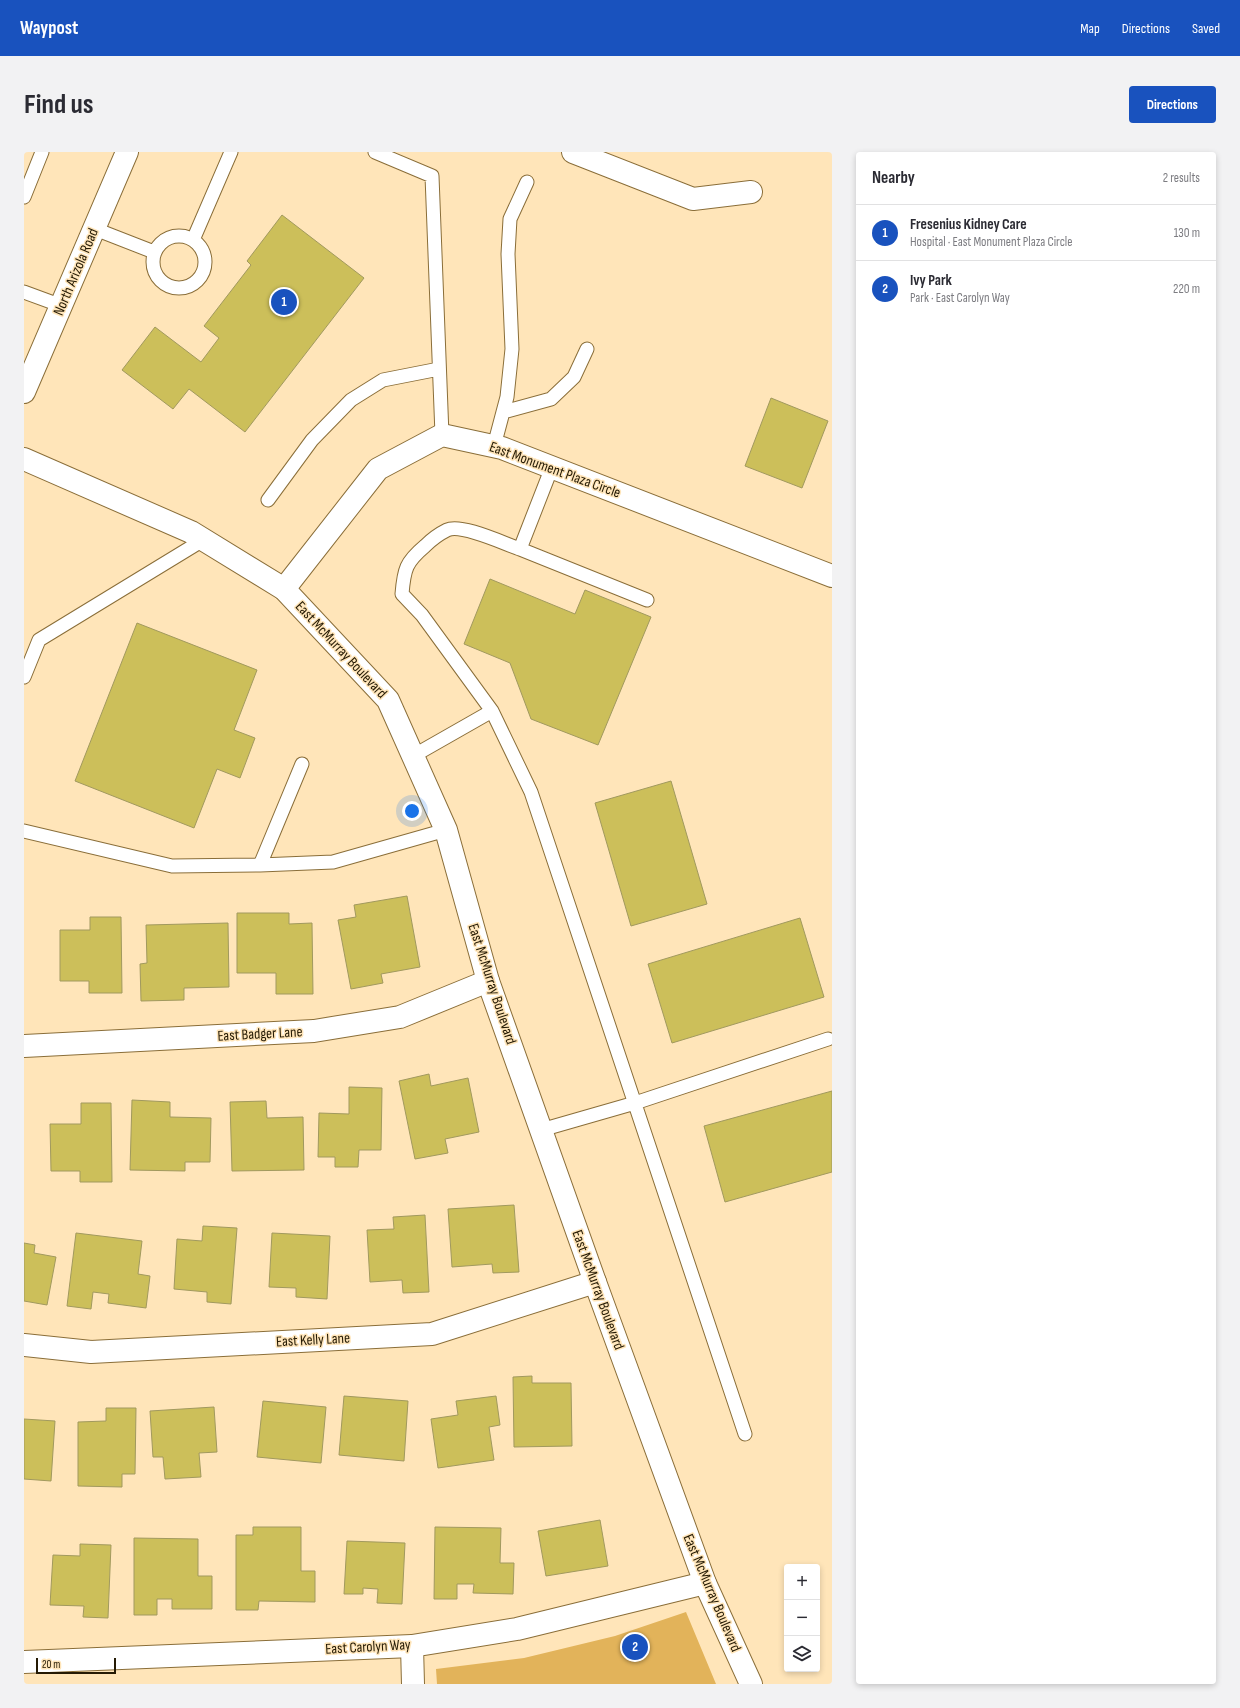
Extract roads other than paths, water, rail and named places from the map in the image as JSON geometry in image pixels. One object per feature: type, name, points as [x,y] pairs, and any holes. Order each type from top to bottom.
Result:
[{"type":"street","name":"North Arizola Road","points":[[24,392],[127,152]]},
{"type":"street","points":[[573,152],[693,199],[751,192]]},
{"type":"street","points":[[284,589],[378,468],[442,435]]},
{"type":"street","name":"East Monument Plaza Circle","points":[[442,435],[494,446],[552,467],[832,576]]},
{"type":"street","name":"East McMurray Boulevard","points":[[24,459],[191,532],[284,589],[388,700],[446,830],[488,981],[595,1282],[705,1583],[751,1684]]},
{"type":"street","name":"East Badger Lane","points":[[24,1046],[314,1031],[400,1017],[488,981]]},
{"type":"street","name":"East Kelly Lane","points":[[24,1345],[91,1352],[432,1334],[595,1282]]},
{"type":"street","name":"East Carolyn Way","points":[[24,1662],[412,1646],[517,1629],[705,1583]]},
{"type":"street","points":[[412,1646],[413,1684]]},
{"type":"lane","points":[[24,197],[42,152]]},
{"type":"lane","points":[[193,240],[230,152]]},
{"type":"lane","points":[[375,152],[432,176],[442,435]]},
{"type":"lane","points":[[494,446],[507,397],[512,350],[508,236],[510,219],[527,182]]},
{"type":"lane","points":[[95,229],[154,252]]},
{"type":"lane","points":[[170,237],[186,237],[193,240],[204,254],[205,263],[203,272],[198,280],[191,285],[182,288],[173,288],[165,284],[158,278],[154,270],[152,261],[154,252],[158,246],[170,237]]},
{"type":"lane","points":[[24,292],[62,306]]},
{"type":"lane","points":[[503,412],[551,399],[574,377],[587,349]]},
{"type":"lane","points":[[268,500],[312,440],[351,400],[384,380],[439,368]]},
{"type":"lane","points":[[520,549],[552,467]]},
{"type":"lane","points":[[647,600],[520,549],[468,530],[448,529],[411,557],[404,574],[402,594],[422,615],[492,711],[531,792],[745,1434]]},
{"type":"lane","points":[[24,677],[39,640],[203,540]]},
{"type":"lane","points":[[413,756],[492,711]]},
{"type":"lane","points":[[260,865],[302,764]]},
{"type":"lane","points":[[24,831],[172,866],[333,862],[446,830]]},
{"type":"lane","points":[[541,1130],[635,1103],[828,1039]]},
{"type":"place","name":"Fresenius Kidney Care","points":[[284,302]]},
{"type":"place","name":"Ivy Park","points":[[635,1647]]}]
